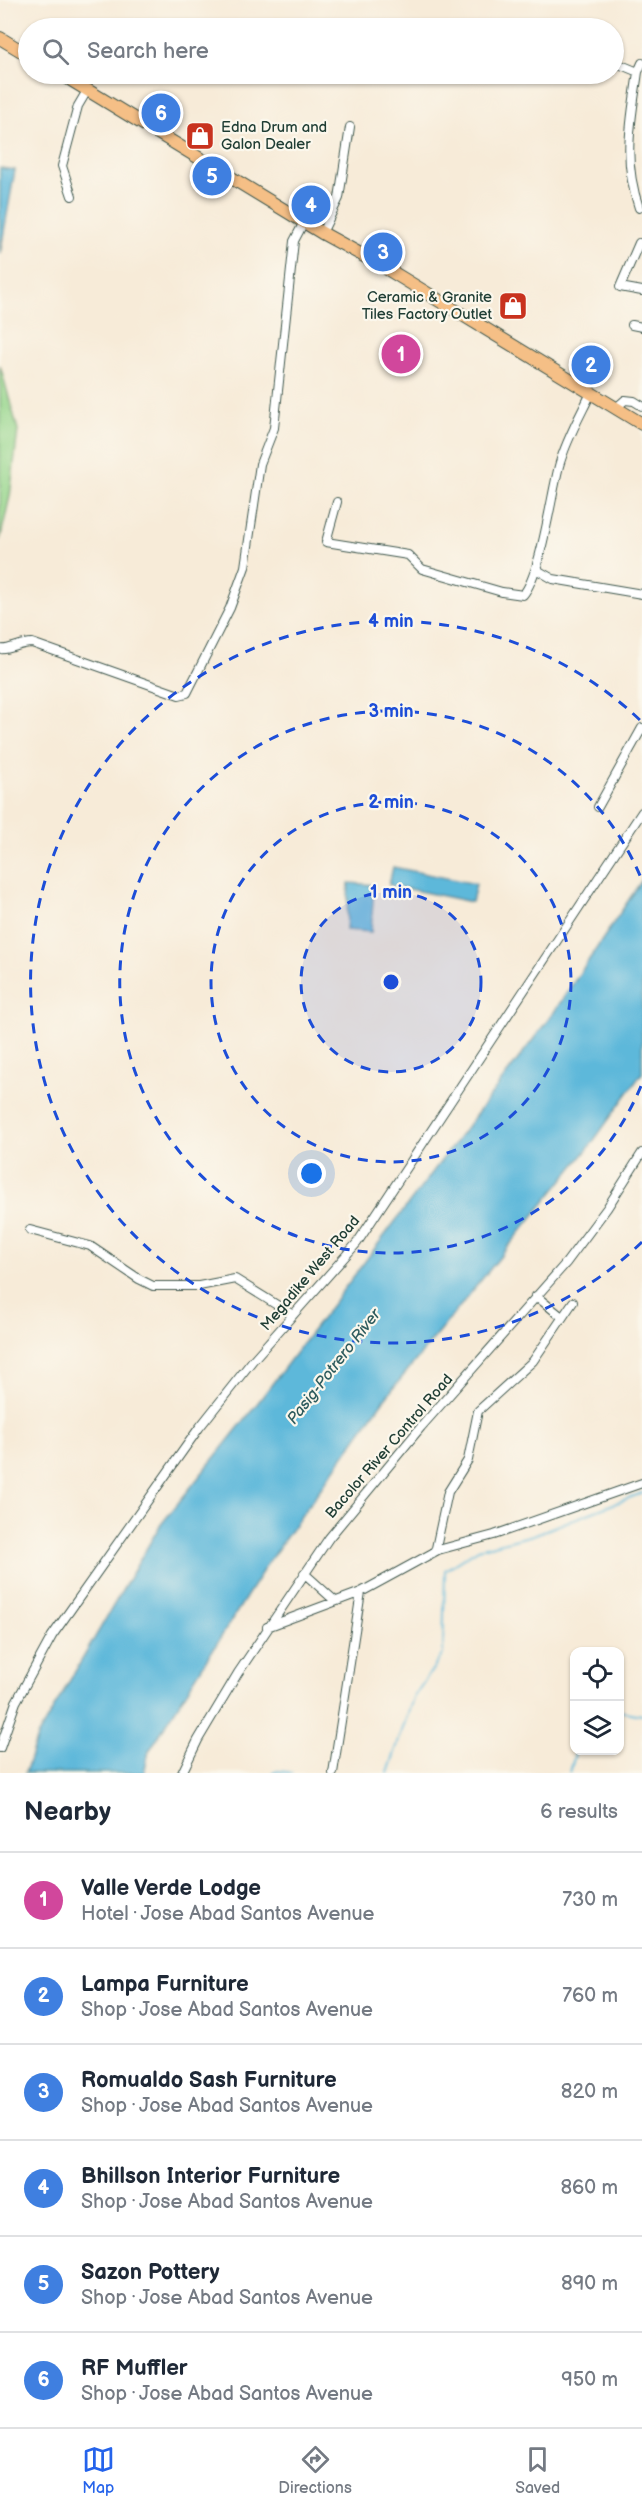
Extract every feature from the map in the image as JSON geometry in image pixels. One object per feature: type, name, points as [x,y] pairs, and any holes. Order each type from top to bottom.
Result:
[{"type":"highway","points":[[0,38],[18,49]]},
{"type":"highway","points":[[79,84],[322,233],[384,267],[642,424]]},
{"type":"street","points":[[639,208],[630,182],[629,135],[642,63]]},
{"type":"street","points":[[624,66],[639,72]]},
{"type":"street","points":[[72,196],[62,166],[78,106],[88,89]]},
{"type":"street","points":[[322,233],[339,198],[350,127]]},
{"type":"street","points":[[0,649],[4,650],[19,643],[32,643],[179,695],[187,693],[230,609],[245,567],[260,464],[271,441],[276,419],[277,384],[288,316],[294,241],[304,222]]},
{"type":"street","points":[[642,245],[639,243],[620,287],[642,291]]},
{"type":"street","points":[[632,325],[642,327]]},
{"type":"street","points":[[337,502],[326,542],[408,555],[422,568],[502,592],[523,595],[529,588],[537,563],[560,464],[591,393]]},
{"type":"street","points":[[616,408],[625,400],[634,401],[642,406]]},
{"type":"street","points":[[537,563],[539,571],[553,579],[642,594]]},
{"type":"street","points":[[598,807],[642,728]]},
{"type":"street","name":"Megadike West Road","points":[[0,1748],[16,1702],[52,1636],[199,1428],[245,1369],[357,1243],[642,813]]},
{"type":"street","name":"Bacolor River Control Road","points":[[182,1773],[198,1740],[267,1627],[304,1572],[352,1508],[566,1263],[642,1154]]},
{"type":"street","points":[[30,1230],[90,1246],[138,1280],[153,1286],[199,1286],[235,1279],[293,1315]]},
{"type":"street","points":[[536,1296],[562,1317]]},
{"type":"street","points":[[431,1556],[436,1548],[448,1492],[468,1460],[478,1411],[533,1361],[573,1302]]},
{"type":"street","points":[[267,1627],[361,1592],[431,1556],[438,1550],[494,1535],[642,1482]]},
{"type":"street","points":[[304,1572],[335,1601]]},
{"type":"street","points":[[333,1773],[361,1592]]},
{"type":"green space","points":[[0,365],[18,430],[10,496],[0,540]]},
{"type":"water","points":[[0,168],[15,170],[0,254]]},
{"type":"water","points":[[393,867],[476,884],[472,902],[389,885]]},
{"type":"water","name":"Pasig-Potrero River","points":[[642,880],[642,1073],[587,1150],[382,1402],[267,1564],[149,1751],[144,1773],[25,1773],[37,1737],[159,1527],[250,1413],[554,1012]]},
{"type":"water","points":[[349,883],[374,885],[371,932],[346,930]]},
{"type":"waterway","points":[[388,1773],[413,1698],[443,1654],[445,1570],[478,1549],[533,1535],[642,1493]]},
{"type":"waterway","points":[[624,1712],[642,1715]]},
{"type":"waterway","points":[[570,1773],[575,1755]]},
{"type":"waterway","points":[[273,1773],[278,1771],[293,1773]]},
{"type":"place","name":"RF Muffler","points":[[161,113]]},
{"type":"place","name":"Edna Drum and Galon Dealer","points":[[200,136]]},
{"type":"place","name":"Sazon Pottery","points":[[212,176]]},
{"type":"place","name":"Bhillson Interior Furniture","points":[[311,205]]},
{"type":"place","name":"Romualdo Sash Furniture","points":[[383,252]]},
{"type":"place","name":"Ceramic & Granite Tiles Factory Outlet","points":[[513,306]]},
{"type":"place","name":"Valle Verde Lodge","points":[[401,354]]},
{"type":"place","name":"Lampa Furniture","points":[[591,365]]}]
